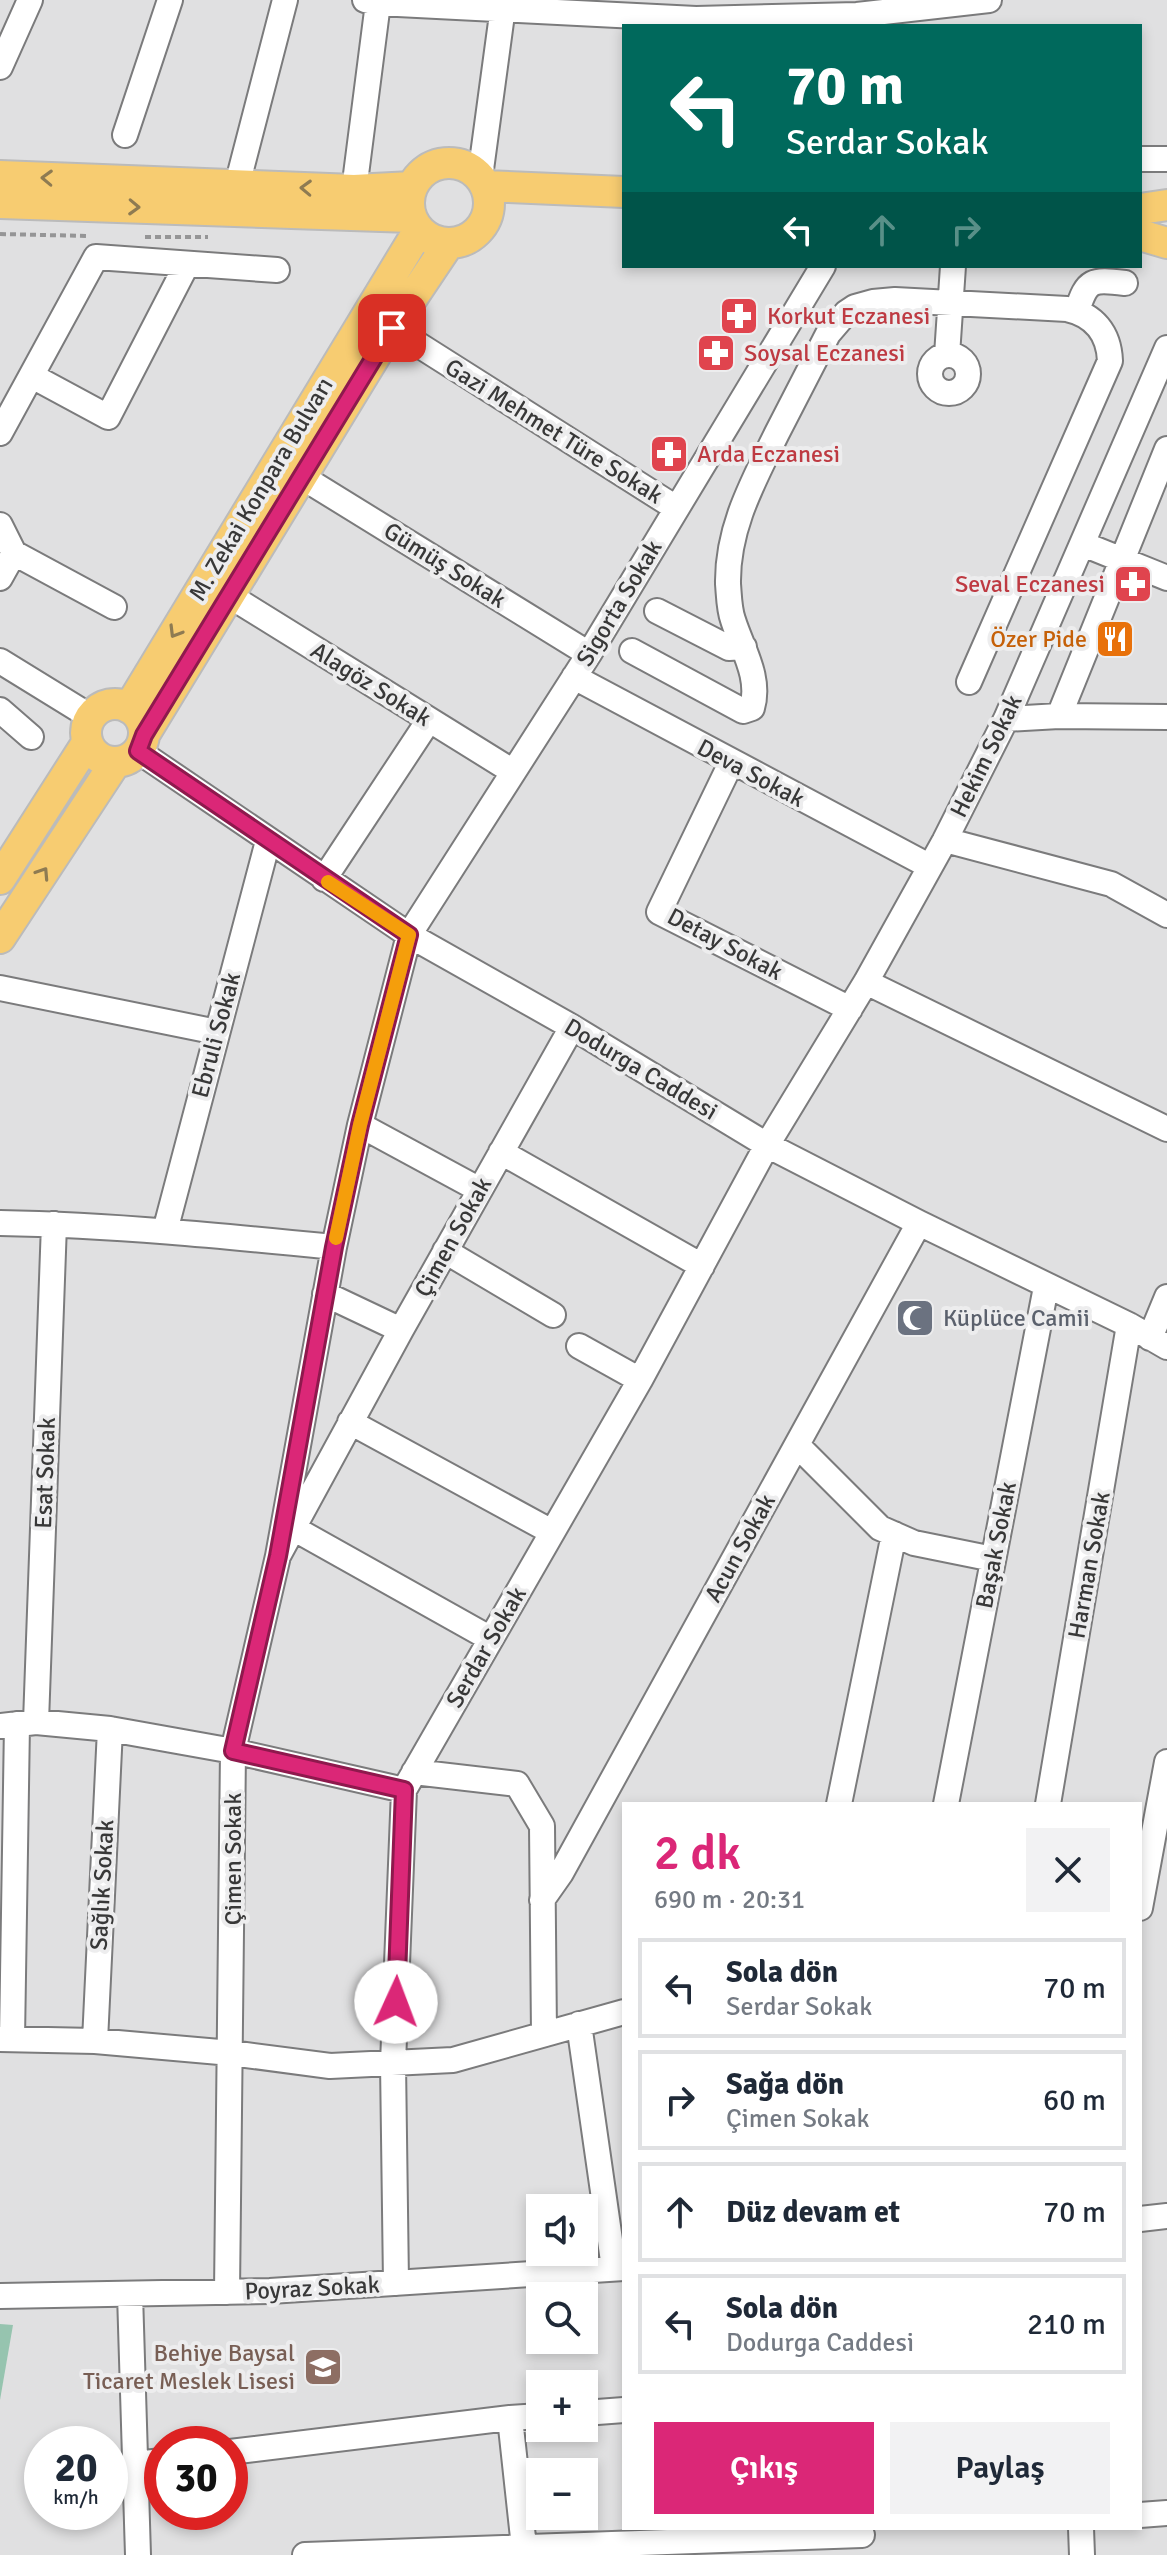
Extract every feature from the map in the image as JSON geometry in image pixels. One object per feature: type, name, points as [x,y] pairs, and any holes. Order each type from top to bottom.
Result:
[{"type":"main road","points":[[415,224],[409,197],[412,187],[420,176],[443,163],[469,169],[484,191],[526,207],[622,212]]},
{"type":"main road","points":[[0,176],[354,190],[412,187]]},
{"type":"main road","points":[[484,191],[622,192]]},
{"type":"main road","points":[[0,203],[415,224],[438,242],[449,243],[462,241],[483,224],[484,191]]},
{"type":"main road","points":[[1142,209],[1167,205]]},
{"type":"main road","name":"M. Zekai Konpara Bulvarı","points":[[129,708],[415,224]]},
{"type":"main road","points":[[1142,236],[1167,243]]},
{"type":"main road","name":"M. Zekai Konpara Bulvarı","points":[[0,938],[132,749],[230,596],[392,328],[449,243]]},
{"type":"main road","points":[[0,879],[101,707],[110,704],[129,708],[141,719],[132,749],[96,756],[89,730]]},
{"type":"street","points":[[1,59],[30,0]]},
{"type":"street","points":[[125,135],[170,0]]},
{"type":"street","points":[[237,185],[285,0]]},
{"type":"street","points":[[354,190],[371,1],[503,7],[857,14],[989,0]]},
{"type":"street","points":[[484,191],[503,7]]},
{"type":"street","points":[[1142,159],[1167,159]]},
{"type":"street","points":[[0,433],[96,257],[277,270]]},
{"type":"street","points":[[32,376],[108,417],[187,264]]},
{"type":"street","name":"Sigorta Sokak","points":[[278,1556],[334,1247],[360,1125],[409,935],[589,654],[822,268]]},
{"type":"street","points":[[947,355],[953,268]]},
{"type":"street","points":[[1077,311],[1083,293],[1093,282],[1125,283]]},
{"type":"street","points":[[632,651],[743,711],[752,708],[755,696],[729,601],[729,564],[735,524],[750,487],[828,334],[846,313],[865,304],[895,300],[1077,311],[1102,331],[1110,350],[1110,361],[969,682]]},
{"type":"street","name":"Gazi Mehmet Türe Sokak","points":[[392,328],[676,508]]},
{"type":"street","name":"Hekim Sokak","points":[[767,1145],[866,982],[945,840],[1006,719],[1083,544],[1156,404],[1167,348]]},
{"type":"street","points":[[1059,716],[1167,449]]},
{"type":"street","name":"Gümüş Sokak","points":[[302,477],[589,654]]},
{"type":"street","points":[[0,525],[14,553],[114,607]]},
{"type":"street","points":[[1083,544],[1167,578]]},
{"type":"street","points":[[0,578],[14,553]]},
{"type":"street","name":"Alagöz Sokak","points":[[230,596],[512,771]]},
{"type":"street","points":[[657,611],[729,648],[744,647]]},
{"type":"street","points":[[0,661],[89,730]]},
{"type":"street","name":"Deva Sokak","points":[[574,677],[929,866]]},
{"type":"street","points":[[0,710],[31,737]]},
{"type":"street","points":[[1006,719],[1167,717]]},
{"type":"street","points":[[324,879],[429,720]]},
{"type":"street","name":"Dodurga Caddesi","points":[[132,749],[409,935],[572,1027],[767,1145],[1149,1337]]},
{"type":"street","name":"Detay Sokak","points":[[731,763],[659,912],[850,1009]]},
{"type":"street","points":[[945,840],[1167,901]]},
{"type":"street","name":"Ebruli Sokak","points":[[165,1231],[268,841]]},
{"type":"street","points":[[1111,884],[1167,915]]},
{"type":"street","points":[[866,982],[1167,1129]]},
{"type":"street","points":[[0,988],[217,1032]]},
{"type":"street","name":"Çimen Sokak","points":[[227,2292],[233,1751],[278,1556],[572,1027]]},
{"type":"street","points":[[360,1125],[480,1190]]},
{"type":"street","name":"Serdar Sokak","points":[[409,1781],[640,1380],[767,1145]]},
{"type":"street","points":[[501,1152],[702,1266]]},
{"type":"street","points":[[0,1223],[165,1231],[334,1247]]},
{"type":"street","name":"Acun Sokak","points":[[542,1900],[561,1873],[919,1223]]},
{"type":"street","name":"Esat Sokak","points":[[6,2039],[18,1724],[54,1224]]},
{"type":"street","points":[[445,1251],[553,1315]]},
{"type":"street","name":"Başak Sokak","points":[[946,1802],[1046,1287]]},
{"type":"street","points":[[325,1294],[401,1330]]},
{"type":"street","name":"Harman Sokak","points":[[1048,1802],[1149,1337],[1167,1297]]},
{"type":"street","points":[[579,1346],[640,1380]]},
{"type":"street","points":[[350,1422],[552,1532]]},
{"type":"street","points":[[797,1445],[880,1528],[914,1543],[993,1559]]},
{"type":"street","points":[[293,1528],[491,1639]]},
{"type":"street","points":[[839,1802],[894,1534]]},
{"type":"street","points":[[18,1724],[110,1729],[409,1781],[517,1784],[542,1826],[544,2034]]},
{"type":"street","name":"Sağlık Sokak","points":[[95,2041],[110,1729]]},
{"type":"street","points":[[1142,1897],[1167,1762]]},
{"type":"street","points":[[396,2283],[393,2063],[409,1781]]},
{"type":"street","points":[[6,2039],[95,2041],[231,2053],[330,2066],[453,2060],[622,2013]]},
{"type":"street","points":[[579,2024],[619,2268]]},
{"type":"street","points":[[1142,2219],[1167,2216]]},
{"type":"street","name":"Poyraz Sokak","points":[[0,2296],[227,2292],[619,2268]]},
{"type":"street","points":[[130,2294],[138,2555]]},
{"type":"street","points":[[598,2412],[622,2410]]},
{"type":"street","points":[[248,2450],[526,2417]]},
{"type":"street","points":[[510,2418],[524,2547]]},
{"type":"street","points":[[136,2464],[144,2463]]},
{"type":"street","points":[[1142,2515],[1167,2513]]},
{"type":"street","points":[[1081,2530],[1082,2555]]},
{"type":"street","points":[[305,2555],[465,2553],[524,2547],[862,2539]]},
{"type":"green space","points":[[0,2324],[13,2325],[0,2400]]},
{"type":"slow traffic","points":[[328,882],[409,935],[360,1125],[336,1238]]},
{"type":"place","name":"Korkut Eczanesi","points":[[739,316]]},
{"type":"place","name":"Soysal Eczanesi","points":[[716,353]]},
{"type":"place","name":"Arda Eczanesi","points":[[669,454]]},
{"type":"place","name":"Seval Eczanesi","points":[[1133,584]]},
{"type":"place","name":"Özer Pide","points":[[1115,639]]},
{"type":"place","name":"Küplüce Camii","points":[[915,1318]]},
{"type":"place","name":"Behiye Baysal Ticaret Meslek Lisesi","points":[[323,2367]]},
{"type":"route","points":[[392,328],[144,735],[138,751],[409,935],[360,1125],[334,1247],[278,1556],[233,1751],[404,1790],[396,2002]]}]
